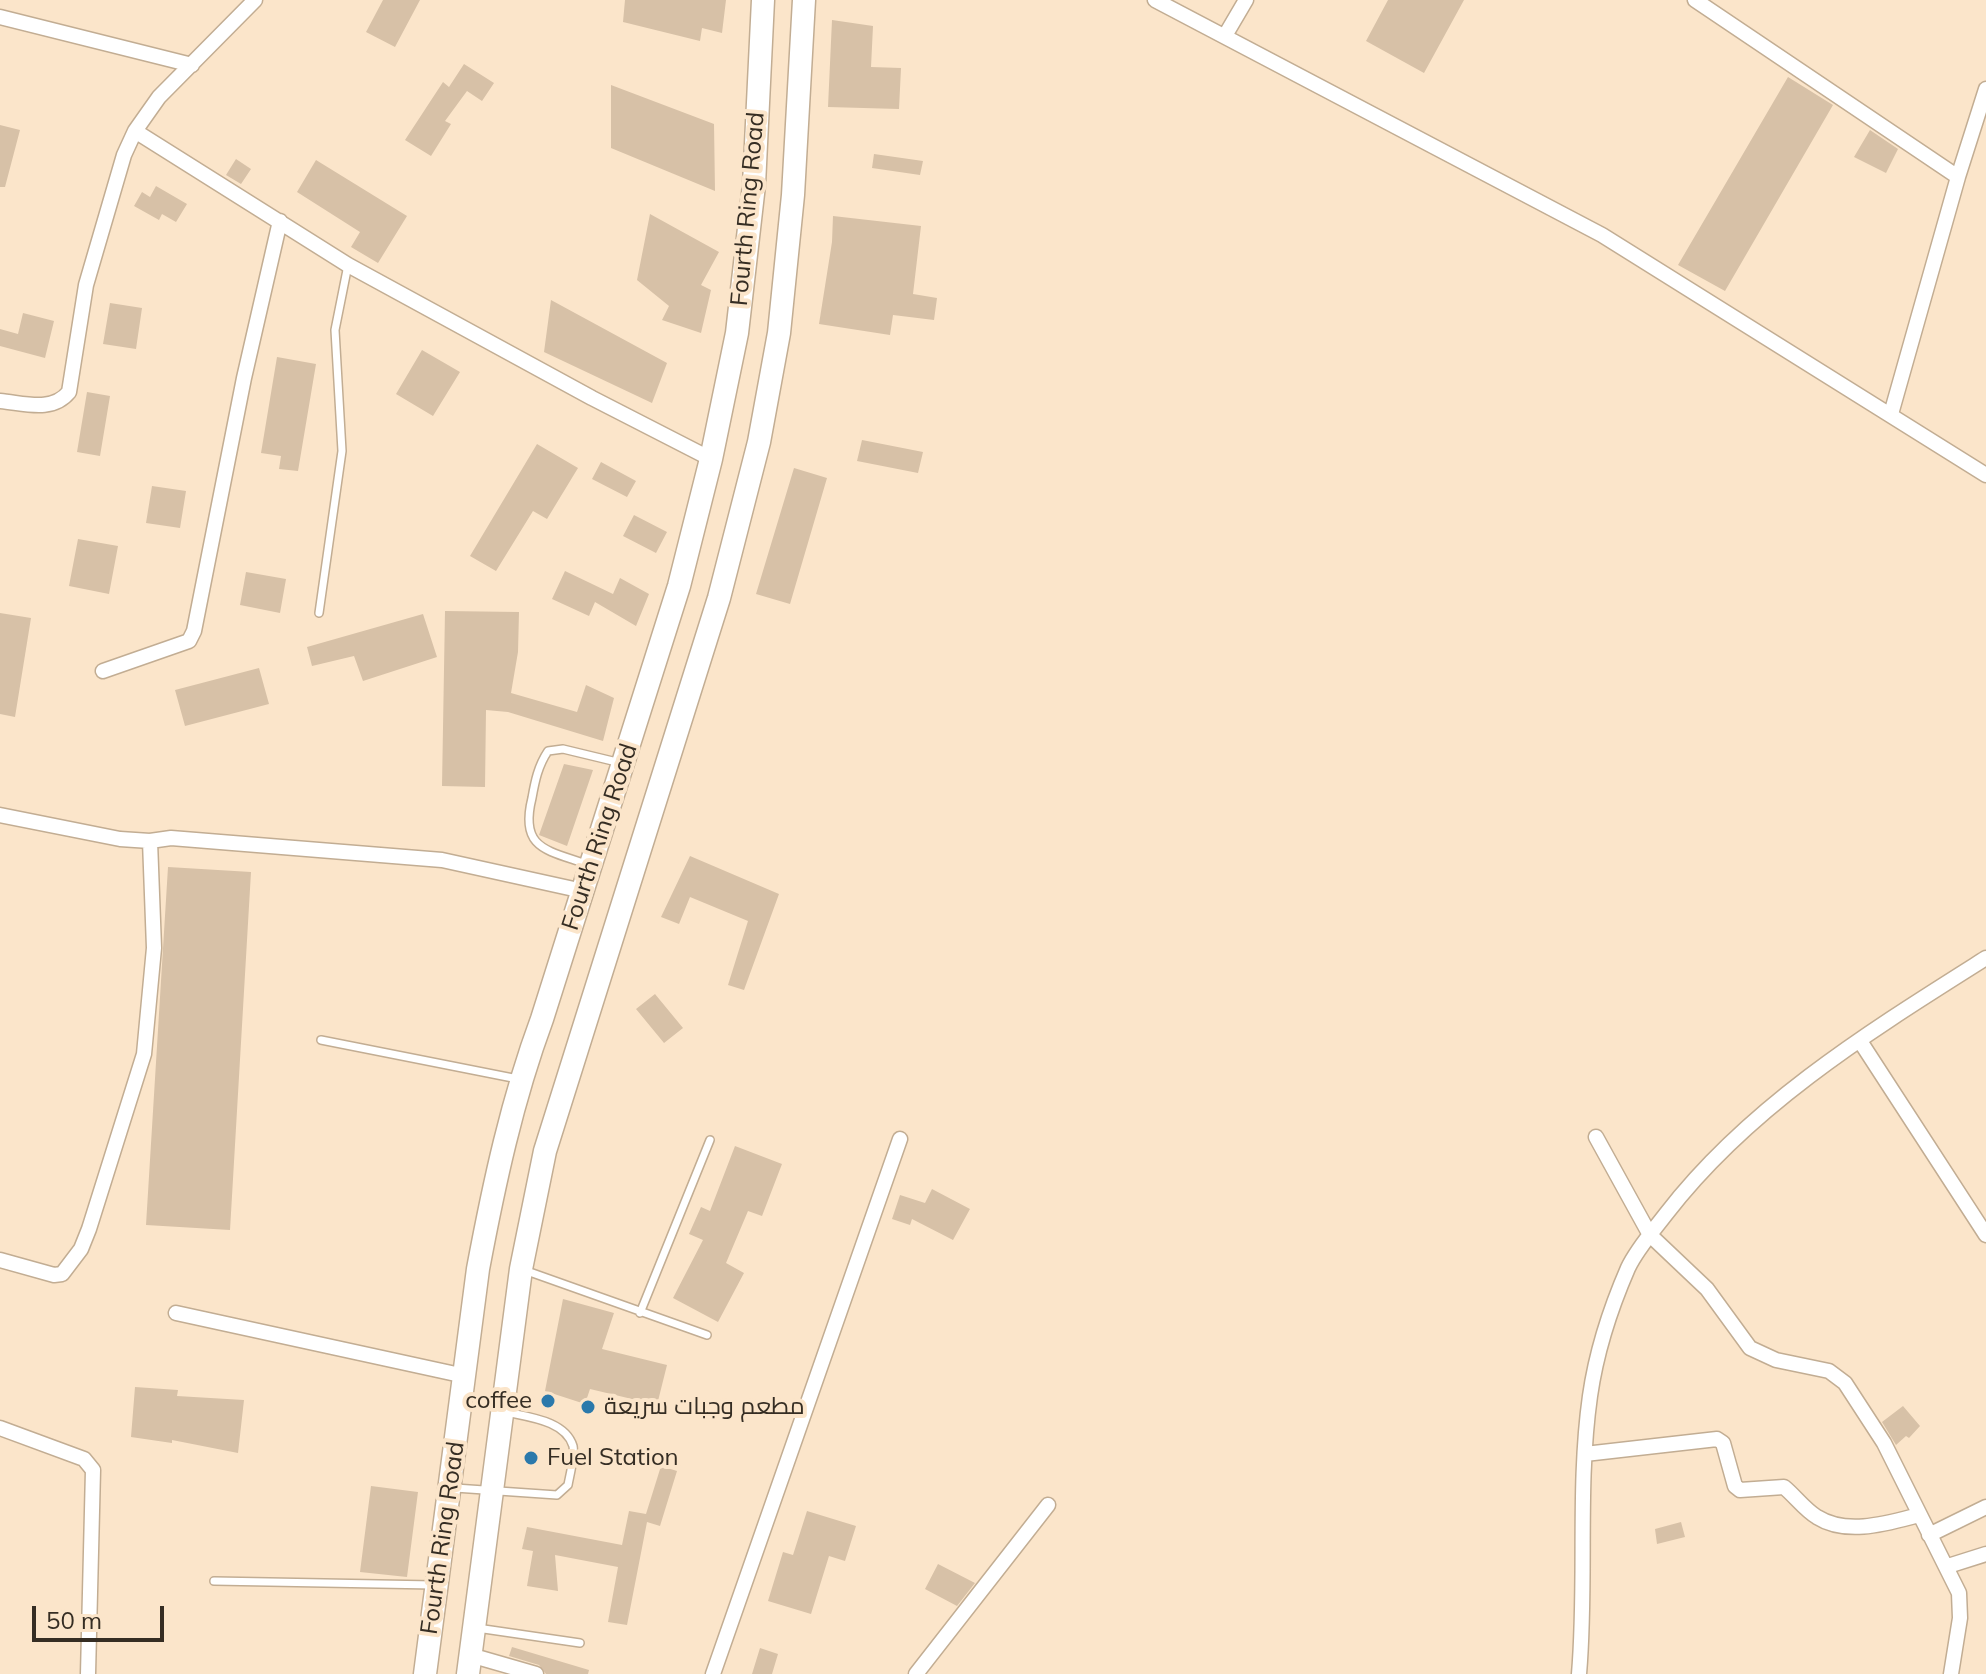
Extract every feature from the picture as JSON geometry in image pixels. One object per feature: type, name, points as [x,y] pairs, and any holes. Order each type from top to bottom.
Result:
[{"type":"main road","name":"Fourth Ring Road","points":[[425,1674],[448,1487],[486,1229],[520,1079],[679,586],[711,459],[741,304],[754,185],[763,0]]},
{"type":"main road","name":"Fourth Ring Road","points":[[469,1664],[521,1269],[545,1151],[719,598],[759,442],[779,333],[793,195],[804,0]]},
{"type":"street","points":[[0,401],[49,406],[61,402],[69,392],[86,285],[124,155],[135,131],[159,97],[255,0]]},
{"type":"street","points":[[1155,0],[1226,34],[1602,235],[1986,475]]},
{"type":"street","points":[[1226,34],[1246,0]]},
{"type":"street","points":[[1695,0],[1958,177]]},
{"type":"street","points":[[0,17],[192,65]]},
{"type":"street","points":[[1891,414],[1986,89]]},
{"type":"street","points":[[135,131],[348,265],[711,459]]},
{"type":"street","points":[[103,671],[189,641],[194,631],[244,378],[280,221]]},
{"type":"street","points":[[1,817],[120,839],[150,841],[171,838],[442,860],[583,891]]},
{"type":"street","points":[[0,1260],[54,1275],[62,1274],[75,1258],[89,1229],[144,1054],[154,948],[150,841]]},
{"type":"street","points":[[1579,1674],[1585,1454],[1590,1394],[1604,1338],[1629,1266],[1678,1199],[1743,1129],[1860,1041],[1986,958]]},
{"type":"street","points":[[1860,1041],[1986,1235]]},
{"type":"street","points":[[1596,1137],[1650,1235],[1707,1289],[1750,1348],[1776,1360],[1829,1371],[1845,1383],[1884,1443],[1959,1593],[1960,1618],[1951,1674]]},
{"type":"street","points":[[713,1674],[900,1139]]},
{"type":"street","points":[[176,1313],[465,1376]]},
{"type":"street","points":[[0,1428],[84,1459],[93,1470],[88,1674]]},
{"type":"street","points":[[1585,1454],[1717,1439],[1723,1443],[1735,1486],[1740,1490],[1784,1487],[1819,1519],[1832,1523],[1878,1526],[1919,1515]]},
{"type":"street","points":[[916,1674],[1048,1505]]},
{"type":"street","points":[[1929,1535],[1986,1507]]},
{"type":"street","points":[[1948,1566],[1986,1554]]},
{"type":"street","points":[[469,1664],[536,1674]]},
{"type":"lane","points":[[319,613],[342,451],[335,330],[348,265]]},
{"type":"lane","points":[[591,866],[540,847],[529,835],[527,817],[540,763],[548,751],[563,749],[623,764]]},
{"type":"lane","points":[[321,1040],[520,1079]]},
{"type":"lane","points":[[640,1313],[710,1140]]},
{"type":"lane","points":[[521,1269],[707,1335]]},
{"type":"lane","points":[[448,1487],[557,1495],[568,1485],[573,1447],[563,1431],[543,1421],[502,1411]]},
{"type":"lane","points":[[214,1581],[436,1585]]},
{"type":"lane","points":[[474,1627],[580,1643]]},
{"type":"building","points":[[383,0],[420,0],[395,47],[366,32]]},
{"type":"building","points":[[625,0],[726,0],[722,33],[702,28],[700,41],[623,22]]},
{"type":"building","points":[[1388,0],[1464,0],[1424,73],[1366,41]]},
{"type":"building","points":[[832,20],[873,26],[871,67],[901,68],[899,109],[828,107]]},
{"type":"building","points":[[464,64],[494,83],[482,101],[467,91],[445,121],[451,124],[431,156],[405,140],[443,82],[449,87]]},
{"type":"building","points":[[1788,77],[1833,105],[1725,291],[1678,265]]},
{"type":"building","points":[[611,85],[714,124],[715,191],[611,148]]},
{"type":"building","points":[[0,125],[20,130],[5,187],[0,187]]},
{"type":"building","points":[[1870,130],[1898,149],[1886,173],[1854,157]]},
{"type":"building","points":[[874,154],[923,161],[920,175],[872,168]]},
{"type":"building","points":[[236,159],[251,169],[241,184],[226,175]]},
{"type":"building","points":[[316,160],[407,216],[378,263],[351,247],[360,232],[297,192]]},
{"type":"building","points":[[156,186],[187,204],[176,222],[162,214],[159,220],[134,206],[142,192],[150,197]]},
{"type":"building","points":[[650,214],[719,252],[701,285],[711,290],[701,333],[662,320],[669,306],[637,280]]},
{"type":"building","points":[[833,216],[921,226],[913,294],[937,298],[934,320],[893,315],[890,335],[819,324]]},
{"type":"building","points":[[551,300],[667,363],[652,403],[544,352]]},
{"type":"building","points":[[110,303],[142,308],[136,349],[103,344]]},
{"type":"building","points":[[23,313],[54,321],[45,358],[0,346],[0,329],[18,334]]},
{"type":"building","points":[[422,350],[460,372],[433,416],[396,394]]},
{"type":"building","points":[[277,357],[316,364],[298,471],[279,469],[281,456],[261,453]]},
{"type":"building","points":[[87,392],[110,396],[100,456],[77,452]]},
{"type":"building","points":[[862,440],[923,452],[918,473],[857,461]]},
{"type":"building","points":[[537,444],[578,468],[547,519],[533,511],[496,571],[470,556]]},
{"type":"building","points":[[601,462],[636,481],[627,497],[592,479]]},
{"type":"building","points":[[794,468],[827,478],[790,604],[756,594]]},
{"type":"building","points":[[152,486],[186,491],[180,528],[146,523]]},
{"type":"building","points":[[634,515],[667,532],[656,553],[623,536]]},
{"type":"building","points":[[78,539],[118,546],[109,594],[69,586]]},
{"type":"building","points":[[565,571],[613,594],[620,578],[649,594],[636,626],[595,602],[589,616],[552,599]]},
{"type":"building","points":[[246,572],[286,579],[280,613],[240,605]]},
{"type":"building","points":[[445,611],[519,612],[518,652],[511,693],[577,712],[586,685],[614,698],[603,741],[508,712],[486,710],[485,787],[442,786]]},
{"type":"building","points":[[0,613],[31,618],[15,717],[0,714]]},
{"type":"building","points":[[423,614],[437,657],[363,681],[354,656],[312,666],[307,647]]},
{"type":"building","points":[[259,668],[269,704],[185,726],[175,690]]},
{"type":"building","points":[[564,764],[593,770],[567,846],[539,835]]},
{"type":"building","points":[[690,856],[779,894],[744,990],[728,985],[748,921],[690,897],[679,924],[661,917]]},
{"type":"building","points":[[168,867],[251,872],[230,1230],[146,1225]]},
{"type":"building","points":[[655,994],[683,1028],[664,1043],[636,1009]]},
{"type":"building","points":[[735,1146],[782,1164],[762,1216],[748,1211],[726,1263],[744,1273],[718,1322],[673,1298],[703,1240],[689,1234],[701,1207],[710,1211]]},
{"type":"building","points":[[932,1189],[970,1209],[953,1240],[912,1219],[910,1225],[892,1219],[900,1195],[925,1203]]},
{"type":"building","points":[[563,1299],[614,1313],[602,1349],[667,1365],[657,1405],[590,1389],[585,1404],[545,1391]]},
{"type":"building","points":[[135,1387],[178,1390],[177,1396],[244,1400],[238,1453],[172,1440],[172,1443],[131,1437]]},
{"type":"building","points":[[1903,1406],[1920,1426],[1909,1438],[1906,1436],[1896,1445],[1882,1422]]},
{"type":"building","points":[[661,1466],[677,1471],[660,1526],[647,1522],[627,1625],[608,1622],[618,1567],[555,1555],[558,1591],[527,1586],[533,1551],[522,1549],[527,1527],[622,1545],[629,1511],[646,1514]]},
{"type":"building","points":[[371,1486],[418,1492],[407,1577],[360,1572]]},
{"type":"building","points":[[807,1511],[856,1526],[845,1561],[829,1556],[811,1614],[768,1601],[783,1552],[793,1555]]},
{"type":"building","points":[[1681,1522],[1685,1537],[1657,1544],[1655,1529]]},
{"type":"building","points":[[938,1564],[975,1583],[957,1606],[925,1589]]},
{"type":"building","points":[[512,1647],[589,1670],[588,1674],[546,1674],[539,1665],[509,1656]]},
{"type":"building","points":[[760,1648],[778,1654],[772,1674],[752,1674]]},
{"type":"place","name":"coffee","points":[[548,1401]]},
{"type":"place","name":"مطعم وجبات سريعة","points":[[588,1407]]},
{"type":"place","name":"Fuel Station","points":[[531,1458]]}]
